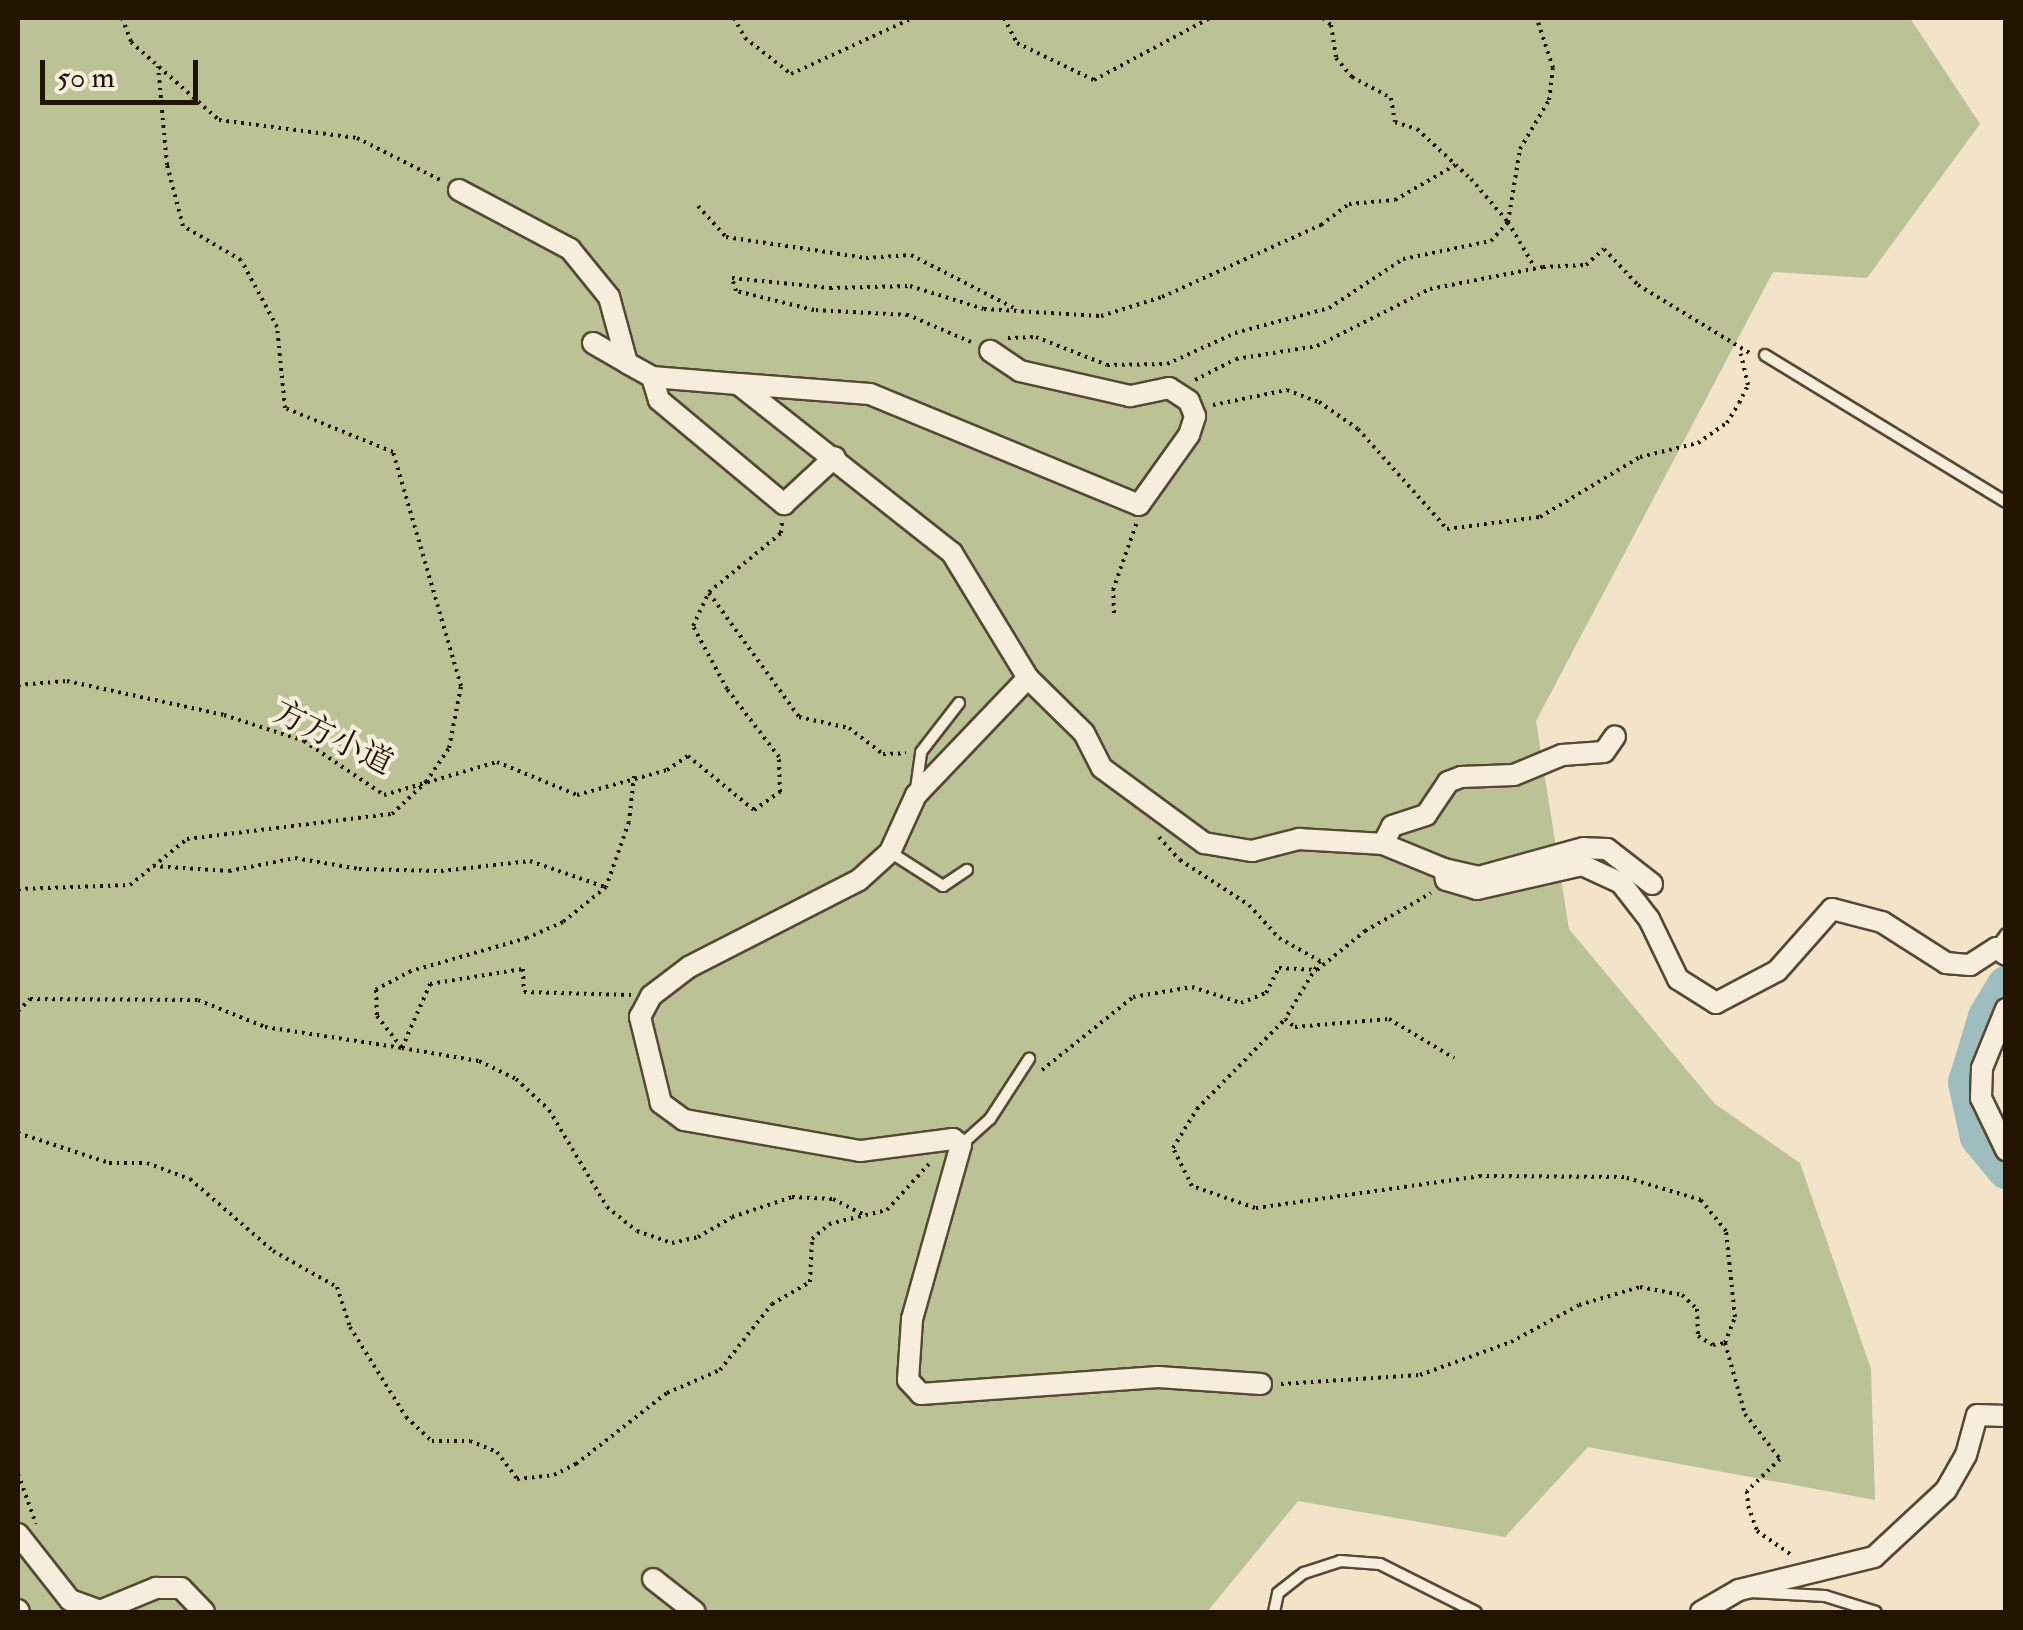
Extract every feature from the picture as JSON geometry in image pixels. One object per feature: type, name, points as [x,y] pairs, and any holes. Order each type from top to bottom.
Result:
[{"type":"street","points":[[460,190],[570,249],[609,297],[627,363]]},
{"type":"street","points":[[593,343],[652,376],[870,394],[1114,500],[1139,504],[1176,459],[1195,416],[1192,408],[1169,388],[1130,396],[1020,371],[990,351]]},
{"type":"street","points":[[652,376],[659,400],[784,504],[834,456]]},
{"type":"street","points":[[738,384],[952,553],[1028,678],[1084,733],[1102,768],[1204,842],[1252,850],[1300,840],[1383,844],[1477,889],[1582,865],[1621,882],[1650,919],[1678,979],[1716,1004],[1778,971],[1832,909],[1882,922],[1946,963],[1970,965],[2002,946]]},
{"type":"street","points":[[1028,678],[916,795],[890,852],[859,880],[689,968],[651,996],[640,1017],[660,1103],[684,1120],[860,1152],[957,1142],[912,1319],[908,1380],[921,1394],[939,1398],[1158,1377],[1261,1384]]},
{"type":"street","points":[[1383,844],[1392,826],[1426,815],[1448,782],[1514,775],[1562,755],[1604,752],[1615,736]]},
{"type":"street","points":[[1445,874],[1478,877],[1584,848],[1607,849],[1652,884]]},
{"type":"street","points":[[2006,1009],[1982,1068],[1981,1098],[2006,1150]]},
{"type":"street","points":[[1701,1612],[1739,1590],[1874,1558],[1946,1490],[1966,1455],[1977,1415],[2006,1416]]},
{"type":"street","points":[[18,1534],[70,1600],[100,1611],[156,1588],[180,1588],[204,1612]]},
{"type":"street","points":[[653,1579],[695,1612]]},
{"type":"lane","points":[[1765,355],[2006,502]]},
{"type":"lane","points":[[916,795],[920,752],[959,704]]},
{"type":"lane","points":[[890,852],[943,886],[967,870]]},
{"type":"lane","points":[[957,1142],[990,1119],[1028,1058]]},
{"type":"lane","points":[[1274,1612],[1278,1593],[1304,1573],[1340,1561],[1380,1564],[1476,1612]]},
{"type":"lane","points":[[1739,1590],[1788,1598],[1825,1596],[1876,1612]]},
{"type":"path","points":[[122,18],[132,42],[219,120],[357,138],[460,190]]},
{"type":"path","points":[[734,18],[745,38],[791,74],[913,18]]},
{"type":"path","points":[[1004,18],[1017,43],[1094,80],[1210,18]]},
{"type":"path","points":[[1323,18],[1331,25],[1336,58],[1352,77],[1390,98],[1395,122],[1417,129],[1456,164],[1508,222],[1535,268]]},
{"type":"path","points":[[1128,366],[1144,359],[1167,364],[1235,333],[1300,320],[1403,259],[1491,241],[1508,222],[1520,149],[1551,84],[1546,34],[1537,19]]},
{"type":"path","points":[[18,889],[130,884],[186,839],[392,814],[426,782],[449,748],[461,686],[393,452],[285,408],[277,327],[242,260],[183,226],[167,164],[158,66]]},
{"type":"path","points":[[1192,408],[1262,391],[1287,390],[1319,402],[1358,429],[1447,529],[1540,517],[1640,457],[1698,443],[1727,423],[1748,386],[1741,354],[1716,330],[1638,285],[1604,249],[1586,266],[1535,268],[1404,297],[1316,346],[1236,359],[1169,388],[1128,366],[1036,337],[1000,340],[990,351],[908,315],[814,310],[736,291],[732,278],[830,288],[910,286],[984,309],[1101,316],[1162,297],[1321,225],[1349,204],[1395,200],[1456,164]]},
{"type":"path","points":[[698,206],[726,237],[866,258],[911,254],[1020,312]]},
{"type":"path","points":[[1741,354],[1765,355]]},
{"type":"path","points":[[784,504],[781,533],[709,592],[778,696],[800,717],[849,728],[884,754],[920,752]]},
{"type":"path","points":[[1114,614],[1114,590],[1139,504]]},
{"type":"path","name":"方方小道","points":[[18,686],[67,681],[224,715],[304,741],[384,795],[497,762],[577,794],[667,770],[688,756],[754,810],[780,792],[779,757],[727,689],[692,626],[709,592]]},
{"type":"path","points":[[402,1048],[378,1016],[376,990],[412,971],[527,938],[563,922],[606,887],[629,822],[634,776]]},
{"type":"path","points":[[1156,833],[1180,860],[1249,905],[1278,938],[1320,960],[1285,1019],[1198,1109],[1174,1148],[1192,1186],[1254,1208],[1497,1175],[1624,1177],[1700,1200],[1726,1232],[1735,1317],[1724,1343],[1746,1414],[1780,1458],[1747,1490],[1757,1531],[1807,1563]]},
{"type":"path","points":[[153,866],[229,871],[295,858],[359,869],[441,871],[530,861],[606,887]]},
{"type":"path","points":[[1015,1080],[1038,1075],[1104,1018],[1153,990],[1192,987],[1241,1002],[1266,993],[1279,968],[1316,970],[1445,874]]},
{"type":"path","points":[[402,1048],[430,984],[523,969],[524,992],[651,996]]},
{"type":"path","points":[[18,1011],[30,999],[198,1000],[265,1027],[478,1061],[516,1079],[549,1110],[606,1208],[636,1231],[672,1243],[698,1237],[732,1217],[792,1197],[833,1199],[862,1214]]},
{"type":"path","points":[[1285,1019],[1294,1026],[1390,1019],[1454,1058]]},
{"type":"path","points":[[18,1133],[109,1163],[147,1163],[190,1178],[272,1251],[337,1287],[350,1326],[388,1387],[432,1441],[470,1441],[498,1452],[517,1479],[576,1464],[667,1393],[720,1370],[772,1304],[810,1282],[812,1239],[828,1224],[887,1210],[957,1142]]},
{"type":"path","points":[[1261,1384],[1420,1375],[1511,1342],[1595,1299],[1654,1285],[1697,1308],[1698,1336],[1724,1343]]},
{"type":"path","points":[[18,1474],[37,1515],[33,1556]]},
{"type":"green space","points":[[18,18],[1910,18],[1980,124],[1867,278],[1773,272],[1536,721],[1569,929],[1715,1104],[1800,1163],[1871,1369],[1875,1500],[1588,1447],[1505,1537],[1298,1501],[1207,1612],[18,1612]]},
{"type":"waterway","points":[[2006,985],[1987,1017],[1967,1083],[1979,1137],[2006,1170]]}]
